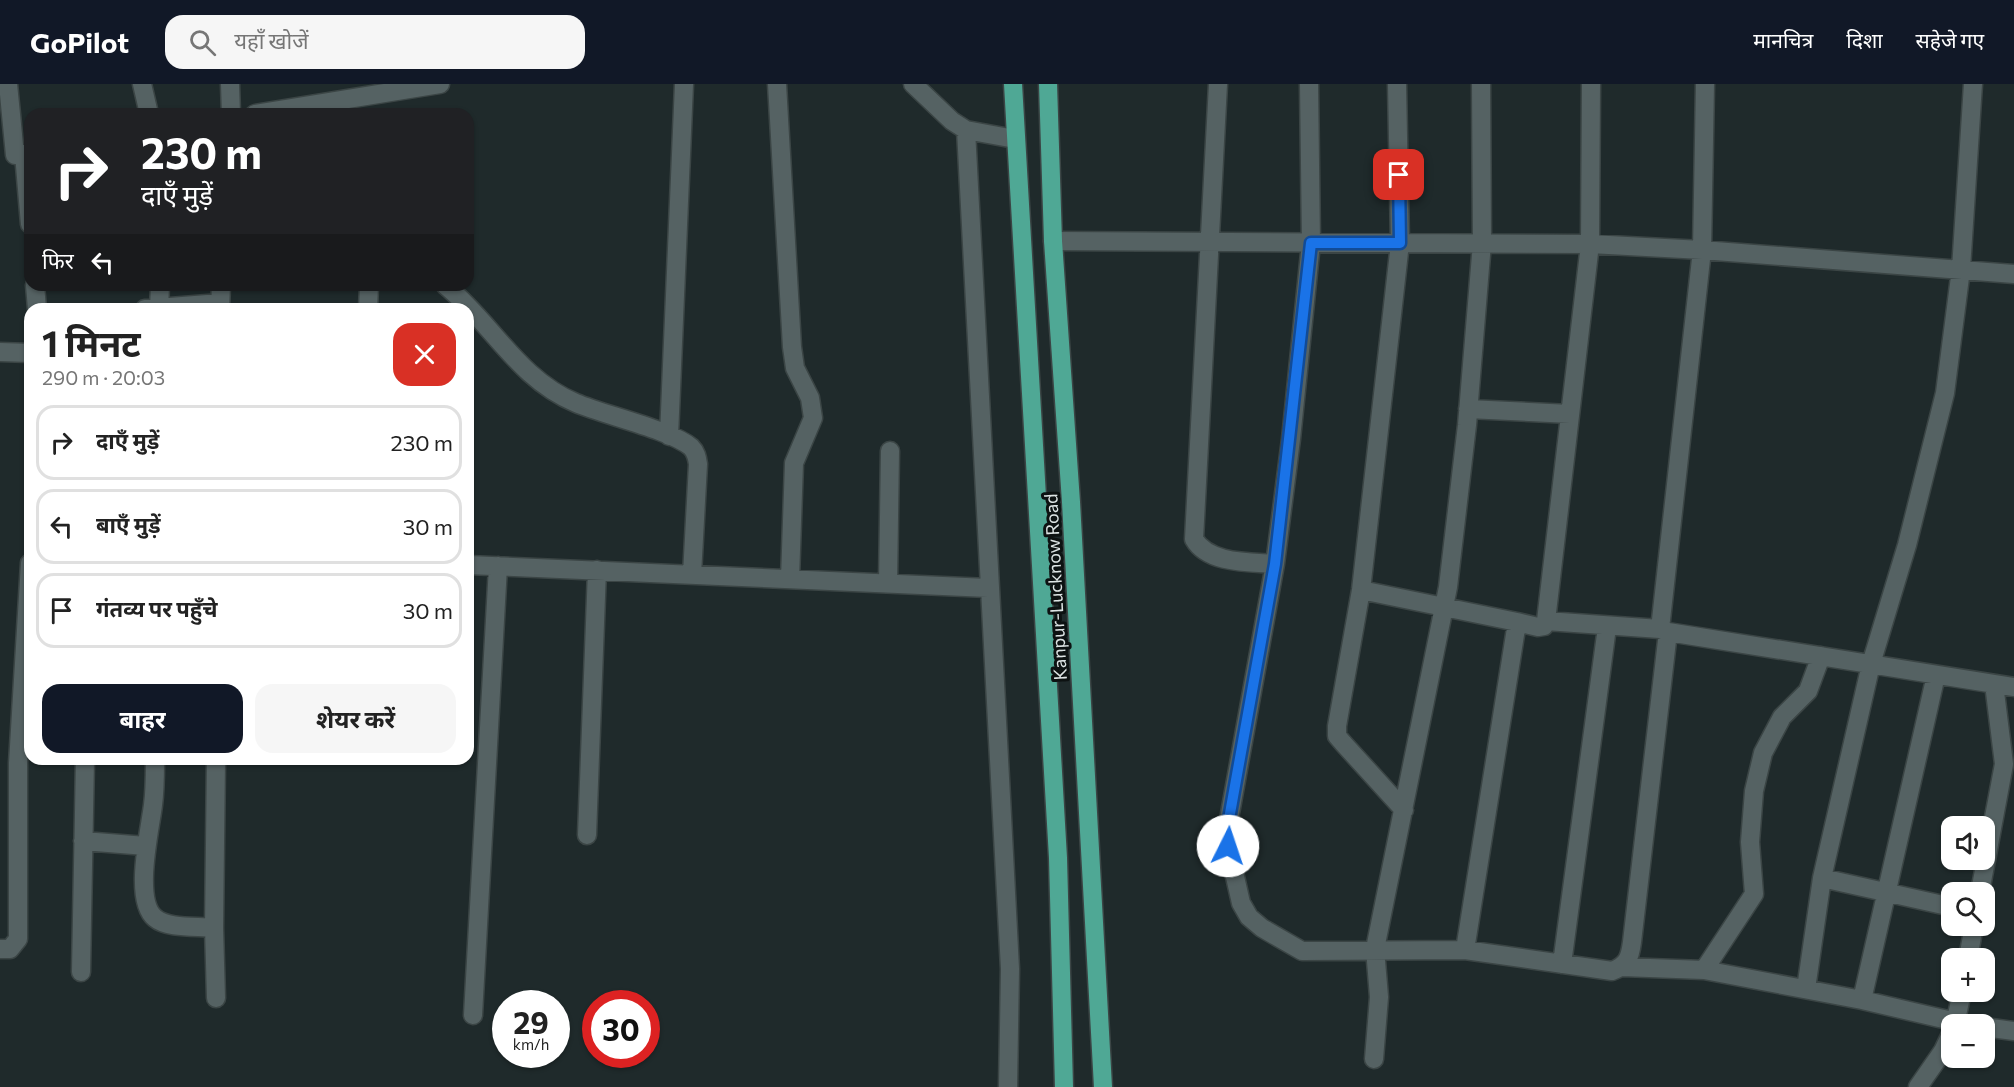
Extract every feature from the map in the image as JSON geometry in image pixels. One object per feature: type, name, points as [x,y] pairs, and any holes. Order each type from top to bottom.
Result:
[{"type":"highway","name":"Kanpur-Lucknow Road","points":[[1013,84],[1058,858],[1064,1087]]},
{"type":"highway","name":"Kanpur-Lucknow Road","points":[[1048,84],[1053,241],[1072,513],[1102,1087]]},
{"type":"street","points":[[8,84],[24,192]]},
{"type":"street","points":[[142,84],[148,108]]},
{"type":"street","points":[[230,84],[231,108]]},
{"type":"street","points":[[330,108],[368,105],[390,88],[440,84]]},
{"type":"street","points":[[669,436],[684,84]]},
{"type":"street","points":[[777,84],[792,347],[795,368],[810,398],[813,418],[794,464],[790,579]]},
{"type":"street","points":[[913,84],[952,121],[966,130],[1015,139]]},
{"type":"street","points":[[1218,84],[1194,539],[1206,553],[1235,560],[1275,564]]},
{"type":"street","points":[[1310,84],[1311,243],[1275,564],[1229,819],[1228,846],[1236,889],[1250,917],[1262,928],[1302,951],[1322,953],[1375,949],[1465,950],[1612,971],[1622,967],[1704,970],[1862,1000],[1941,1022]]},
{"type":"street","points":[[1397,84],[1400,243],[1361,590],[1337,726],[1338,736],[1404,810]]},
{"type":"street","points":[[1374,1059],[1379,997],[1375,949],[1444,608],[1468,409],[1482,243],[1482,84]]},
{"type":"street","points":[[1361,590],[1538,627],[1544,626],[1590,244],[1591,84]]},
{"type":"street","points":[[1622,967],[1629,958],[1632,942],[1701,250],[1705,84]]},
{"type":"street","points":[[1806,989],[1822,878],[1871,663],[1907,545],[1945,393],[1961,269],[1973,84]]},
{"type":"street","points":[[966,130],[988,588],[1010,969],[1008,1087]]},
{"type":"street","points":[[1053,241],[1590,244],[1701,250],[2014,274]]},
{"type":"street","points":[[451,291],[462,303]]},
{"type":"street","points":[[194,303],[221,299]]},
{"type":"street","points":[[474,316],[521,367],[547,389],[576,404],[669,436],[690,446],[696,453],[698,464],[692,575]]},
{"type":"street","points":[[0,352],[24,353]]},
{"type":"street","points":[[1468,409],[1570,414]]},
{"type":"street","points":[[888,584],[890,451]]},
{"type":"street","points":[[474,565],[988,588]]},
{"type":"street","points":[[473,1015],[498,566]]},
{"type":"street","points":[[586,835],[597,570]]},
{"type":"street","points":[[1465,950],[1517,621]]},
{"type":"street","points":[[1546,621],[1664,630],[2014,687]]},
{"type":"street","points":[[1562,964],[1606,627]]},
{"type":"street","points":[[0,949],[10,949],[18,939],[16,762],[24,648]]},
{"type":"street","points":[[1704,970],[1754,894],[1750,842],[1754,791],[1763,753],[1782,717],[1808,691],[1821,656]]},
{"type":"street","points":[[1862,1000],[1936,675]]},
{"type":"street","points":[[1982,882],[2004,764],[1995,684]]},
{"type":"street","points":[[81,972],[85,765]]},
{"type":"street","points":[[155,765],[153,806],[146,846],[145,894],[148,908],[155,918],[166,923],[214,928]]},
{"type":"street","points":[[216,765],[214,928],[216,998]]},
{"type":"street","points":[[84,841],[146,846]]},
{"type":"street","points":[[1822,878],[1941,905]]},
{"type":"street","points":[[1995,1029],[2014,1032]]},
{"type":"street","points":[[1918,1087],[1941,1054]]},
{"type":"route","points":[[1228,846],[1229,819],[1275,564],[1291,439],[1311,243],[1400,243],[1399,175]]}]
